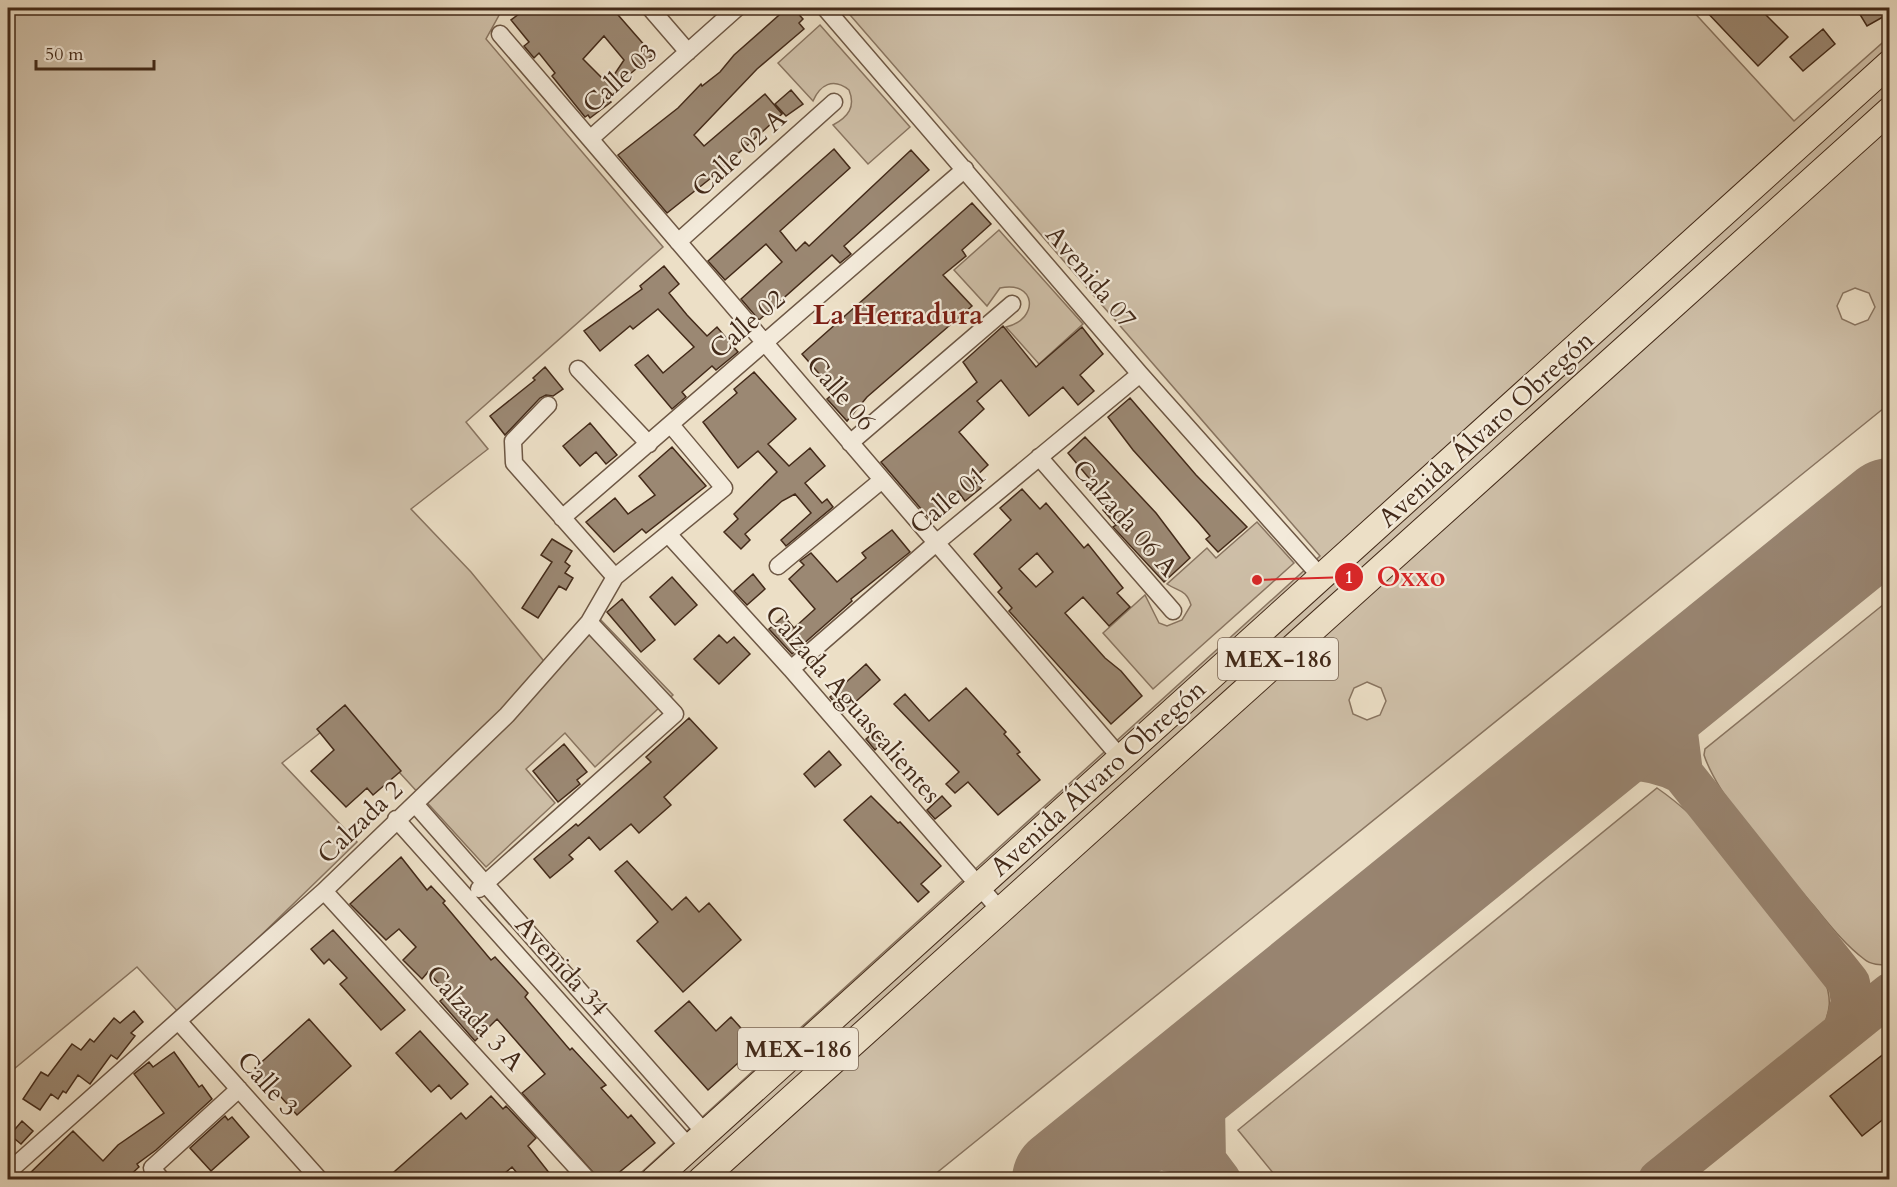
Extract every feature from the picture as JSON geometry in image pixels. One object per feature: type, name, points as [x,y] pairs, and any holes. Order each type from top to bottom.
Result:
[{"type":"main road","name":"Avenida Álvaro Obregón","points":[[654,1179],[1890,63]]},
{"type":"main road","name":"Avenida Álvaro Obregón","points":[[700,1179],[1890,110]]},
{"type":"street","points":[[650,8],[688,52]]},
{"type":"street","name":"Calle 03","points":[[590,139],[737,8]]},
{"type":"street","name":"Avenida 07","points":[[825,8],[1140,374],[1322,578]]},
{"type":"street","name":"Calle 06","points":[[500,34],[1120,757]]},
{"type":"street","name":"Calle 02 A","points":[[678,242],[834,102]]},
{"type":"street","name":"Calle 02","points":[[562,518],[965,169]]},
{"type":"street","points":[[850,443],[1012,304]]},
{"type":"street","points":[[578,369],[649,444]]},
{"type":"street","name":"Calle 01","points":[[791,669],[936,543],[1140,374]]},
{"type":"street","points":[[548,405],[513,441],[514,463],[615,577]]},
{"type":"street","name":"Calzada 2","points":[[8,1172],[324,891],[396,819],[415,804],[507,715],[590,622],[615,577],[724,488],[671,425]]},
{"type":"street","name":"Calzada 06 A","points":[[1039,458],[1173,611]]},
{"type":"street","points":[[778,566],[882,480]]},
{"type":"street","name":"Calzada Aguascalientes","points":[[668,534],[791,669],[999,909]]},
{"type":"street","points":[[468,899],[675,714],[590,622]]},
{"type":"street","name":"Avenida 34","points":[[415,804],[618,1034],[698,1140]]},
{"type":"street","name":"Avenida 34","points":[[396,819],[602,1049],[698,1140]]},
{"type":"street","name":"Calzada 3 A","points":[[324,891],[588,1179]]},
{"type":"street","name":"Calle 3","points":[[179,1022],[320,1179]]},
{"type":"street","points":[[602,1049],[618,1034]]},
{"type":"street","points":[[157,1174],[239,1089]]},
{"type":"shaded area","points":[[8,8],[503,8],[486,39],[663,247],[466,422],[488,449],[411,509],[471,572],[552,671],[599,618],[673,695],[595,767],[565,733],[526,769],[555,803],[486,867],[345,713],[282,763],[357,842],[180,1014],[137,967],[8,1074]]},
{"type":"shaded area","points":[[844,8],[1690,8],[1794,121],[1889,37],[1889,404],[929,1179],[633,1180],[1320,556]],"holes":[[[1855,288],[1869,293],[1875,307],[1868,320],[1855,325],[1842,319],[1837,306],[1843,293]],[[1367,682],[1381,688],[1386,701],[1380,715],[1367,720],[1353,714],[1349,700],[1354,688]]]},
{"type":"shaded area","points":[[820,25],[910,127],[868,164],[833,125],[843,119],[849,111],[852,102],[849,90],[838,84],[828,85],[819,91],[813,101],[778,63]]},
{"type":"shaded area","points":[[999,230],[1083,324],[1039,364],[1006,327],[1017,323],[1029,309],[1027,295],[1012,287],[1000,288],[987,306],[954,270]]},
{"type":"shaded area","points":[[1257,522],[1294,563],[1153,689],[1103,633],[1145,595],[1159,623],[1167,626],[1182,620],[1191,605],[1189,600],[1184,593],[1167,584],[1207,548],[1216,558]]},
{"type":"shaded area","points":[[1889,600],[1890,965],[1867,961],[1837,934],[1737,813],[1712,773],[1704,755],[1705,749]]},
{"type":"shaded area","points":[[1657,788],[1704,828],[1726,851],[1824,978],[1829,1005],[1821,1031],[1637,1179],[1278,1179],[1238,1130]]},
{"type":"building","points":[[527,8],[612,8],[653,55],[613,88],[617,91],[609,99],[611,102],[590,118],[588,115],[585,117],[552,76],[555,73],[539,53],[534,58],[524,46],[529,42],[511,20]],"holes":[[[604,36],[624,60],[608,84],[583,59]]]},
{"type":"building","points":[[787,8],[793,8],[803,19],[799,23],[804,29],[757,69],[694,135],[704,146],[765,94],[782,114],[711,178],[667,213],[618,155],[678,108],[701,84],[702,86],[720,72],[734,55]]},
{"type":"building","points":[[1703,8],[1759,8],[1788,37],[1758,66]]},
{"type":"building","points":[[1856,8],[1890,8],[1890,13],[1867,26]]},
{"type":"building","points":[[1823,29],[1835,44],[1803,71],[1790,57]]},
{"type":"building","points":[[791,90],[803,104],[786,116],[775,104]]},
{"type":"building","points":[[834,149],[850,168],[780,231],[796,251],[805,242],[809,246],[911,150],[929,170],[844,246],[851,254],[840,263],[832,255],[759,320],[741,299],[782,262],[766,244],[725,280],[708,261]]},
{"type":"building","points":[[972,203],[991,224],[962,250],[966,256],[943,275],[972,306],[867,397],[847,421],[827,399],[835,392],[802,354]]},
{"type":"building","points":[[664,266],[679,284],[669,293],[687,315],[707,336],[717,327],[738,352],[716,370],[712,366],[682,392],[686,397],[672,409],[635,365],[648,355],[663,373],[694,347],[658,309],[633,329],[630,326],[600,351],[584,331],[642,289],[640,286]]},
{"type":"building","points":[[1003,326],[1036,367],[1082,327],[1103,354],[1080,375],[1094,391],[1078,405],[1063,387],[1029,416],[1001,380],[977,401],[984,409],[959,432],[988,465],[973,479],[981,488],[965,501],[958,491],[928,517],[881,462],[977,382],[963,362]]},
{"type":"building","points":[[545,367],[563,389],[553,396],[546,395],[540,398],[505,435],[490,416],[535,380],[533,378]]},
{"type":"building","points":[[754,372],[796,419],[768,444],[789,466],[810,448],[825,466],[805,483],[822,503],[827,499],[833,507],[786,546],[781,540],[811,513],[795,494],[782,501],[745,534],[750,540],[741,549],[724,532],[738,519],[734,514],[777,472],[758,451],[738,468],[703,422],[737,393],[734,389]]},
{"type":"building","points":[[1130,398],[1196,475],[1247,527],[1218,552],[1206,539],[1210,536],[1133,450],[1108,417]]},
{"type":"building","points":[[590,423],[617,455],[606,464],[596,452],[580,466],[563,446]]},
{"type":"building","points":[[1085,437],[1156,513],[1190,558],[1164,582],[1113,527],[1116,525],[1103,510],[1106,507],[1094,493],[1098,489],[1068,453]]},
{"type":"building","points":[[672,447],[706,486],[646,533],[642,529],[614,552],[586,522],[615,498],[628,514],[655,495],[639,476]]},
{"type":"building","points":[[1022,489],[1040,509],[1046,503],[1084,548],[1088,544],[1123,588],[1117,593],[1130,607],[1109,626],[1083,597],[1065,613],[1142,696],[1111,724],[1009,611],[1012,608],[998,592],[1002,588],[974,554],[1011,520],[1000,508]],"holes":[[[1037,553],[1053,572],[1036,587],[1019,569]]]},
{"type":"building","points":[[892,530],[910,552],[851,599],[852,601],[792,654],[769,629],[784,616],[794,628],[815,609],[789,579],[804,565],[800,561],[811,553],[837,582],[866,558],[862,553]]},
{"type":"building","points":[[552,539],[572,551],[565,562],[570,566],[565,573],[573,578],[566,590],[559,586],[538,618],[522,608],[552,562],[541,555]]},
{"type":"building","points":[[753,574],[765,589],[747,605],[734,591]]},
{"type":"building","points":[[672,577],[697,605],[675,625],[650,597]]},
{"type":"building","points":[[622,599],[655,640],[641,652],[607,612]]},
{"type":"building","points":[[719,635],[727,643],[734,637],[750,654],[719,684],[694,659]]},
{"type":"building","points":[[866,664],[880,680],[843,713],[830,697]]},
{"type":"building","points":[[966,688],[1006,732],[1004,734],[1020,752],[1017,754],[1040,780],[998,815],[968,782],[955,793],[946,784],[959,772],[894,704],[905,694],[929,721]]},
{"type":"building","points":[[345,705],[401,771],[373,795],[367,788],[346,807],[311,771],[334,750],[317,729]]},
{"type":"building","points":[[689,718],[717,748],[664,797],[671,805],[639,833],[631,824],[600,850],[589,837],[569,855],[573,859],[550,878],[534,859],[576,824],[578,826],[651,762],[646,757]]},
{"type":"building","points":[[874,732],[883,742],[875,750],[866,739]]},
{"type":"building","points":[[564,744],[587,772],[577,780],[580,784],[558,802],[533,771]]},
{"type":"building","points":[[829,751],[841,765],[815,787],[804,774]]},
{"type":"building","points":[[871,796],[898,823],[900,822],[941,866],[921,884],[929,892],[918,902],[844,820]]},
{"type":"building","points":[[942,796],[951,806],[935,819],[927,810]]},
{"type":"building","points":[[401,857],[427,890],[431,886],[445,901],[443,903],[491,960],[495,957],[528,993],[525,997],[570,1050],[572,1048],[606,1085],[601,1088],[628,1118],[631,1115],[655,1143],[611,1179],[599,1179],[522,1093],[545,1074],[497,1019],[475,1041],[440,1001],[448,994],[428,972],[422,979],[403,960],[416,947],[399,929],[386,940],[350,904]]},
{"type":"building","points":[[627,861],[672,910],[686,897],[699,912],[709,903],[741,940],[683,992],[637,941],[658,922],[615,871]]},
{"type":"building","points":[[333,930],[405,1010],[381,1030],[340,984],[347,978],[329,959],[324,964],[311,949]]},
{"type":"building","points":[[689,1001],[716,1031],[731,1017],[757,1046],[708,1090],[655,1031]]},
{"type":"building","points":[[134,1011],[143,1022],[131,1033],[135,1036],[117,1059],[111,1055],[90,1084],[78,1075],[66,1093],[63,1091],[58,1099],[51,1094],[40,1110],[23,1099],[41,1072],[48,1076],[72,1044],[81,1050],[90,1039],[94,1042],[114,1018],[120,1023]]},
{"type":"building","points":[[309,1019],[351,1066],[297,1115],[255,1068]]},
{"type":"building","points":[[420,1031],[468,1084],[451,1099],[439,1085],[431,1092],[396,1053]]},
{"type":"building","points":[[1890,1049],[1890,1114],[1862,1136],[1830,1096]]},
{"type":"building","points":[[174,1052],[199,1087],[202,1085],[212,1099],[156,1150],[137,1164],[139,1167],[126,1179],[24,1179],[73,1131],[103,1161],[118,1145],[164,1113],[134,1074],[149,1062],[153,1067]]},
{"type":"building","points":[[491,1096],[503,1109],[506,1106],[536,1138],[528,1146],[554,1179],[522,1179],[512,1167],[498,1179],[386,1179],[461,1113],[466,1119]]},
{"type":"building","points":[[225,1116],[228,1120],[232,1117],[249,1137],[211,1171],[190,1148]]},
{"type":"building","points":[[22,1121],[33,1131],[21,1144],[10,1135]]},
{"type":"taxiway","points":[[1712,655],[1692,676],[1679,711],[1676,725],[1682,773],[1849,983],[1852,1002],[1844,1031]]},
{"type":"taxiway","points":[[1557,781],[1587,767],[1618,760],[1651,762],[1682,773]]},
{"type":"taxiway","points":[[1659,1180],[1890,994]]},
{"type":"taxiway","points":[[1220,1180],[1205,1160],[1204,1108],[1219,1065],[1241,1037]]},
{"type":"taxiway","points":[[1079,1169],[1109,1156],[1140,1150],[1172,1151],[1205,1160]]},
{"type":"runway","points":[[1065,1180],[1890,511]]},
{"type":"place","name":"Oxxo","points":[[1257,580]]},
{"type":"district","name":"La Herradura","points":[[898,315]]}]
